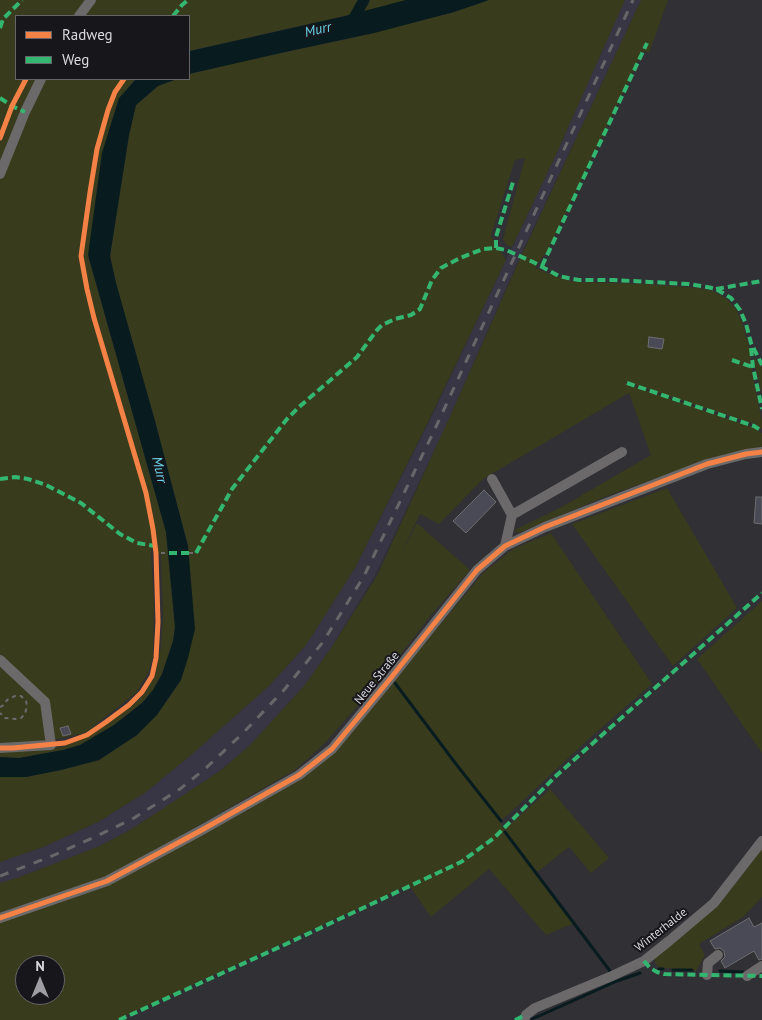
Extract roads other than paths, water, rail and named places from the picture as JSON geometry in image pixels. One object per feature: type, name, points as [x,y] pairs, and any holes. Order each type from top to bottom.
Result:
[{"type":"street","points":[[80,15],[91,0]]},
{"type":"street","points":[[0,174],[25,112],[41,80]]},
{"type":"street","points":[[512,515],[622,452]]},
{"type":"street","name":"Neue Straße","points":[[0,918],[107,881],[200,832],[299,775],[332,749],[477,570],[505,546],[545,527],[698,468],[746,454],[762,452]]},
{"type":"street","points":[[492,479],[512,515],[505,546]]},
{"type":"street","points":[[0,660],[45,702],[51,745],[0,748]]},
{"type":"street","name":"Winterhalde","points":[[524,1020],[526,1015],[535,1008],[628,969],[657,951],[714,903],[762,841]]},
{"type":"street","points":[[707,975],[708,963],[718,955]]},
{"type":"street","points":[[747,976],[762,966]]},
{"type":"water","name":"Murr","points":[[406,0],[489,0],[454,12],[374,33],[190,74],[190,51],[345,16]]},
{"type":"water","name":"Murr","points":[[135,80],[174,80],[158,86],[136,105],[129,135],[110,256],[188,546],[195,629],[181,680],[157,715],[137,735],[99,760],[26,777],[0,777],[0,757],[19,758],[80,745],[114,725],[142,703],[153,690],[162,674],[173,641],[175,627],[166,532],[88,255],[102,153],[119,98]]},
{"type":"waterway","points":[[350,25],[364,0]]},
{"type":"waterway","points":[[395,683],[501,821]]},
{"type":"waterway","points":[[505,832],[610,971]]},
{"type":"waterway","points":[[673,970],[692,970]]},
{"type":"waterway","points":[[720,971],[743,972]]},
{"type":"waterway","points":[[532,1019],[617,981],[640,973]]},
{"type":"railway","points":[[0,876],[99,835],[134,818],[180,789],[206,768],[242,734],[284,690],[323,642],[364,576],[434,431],[633,0]]}]
